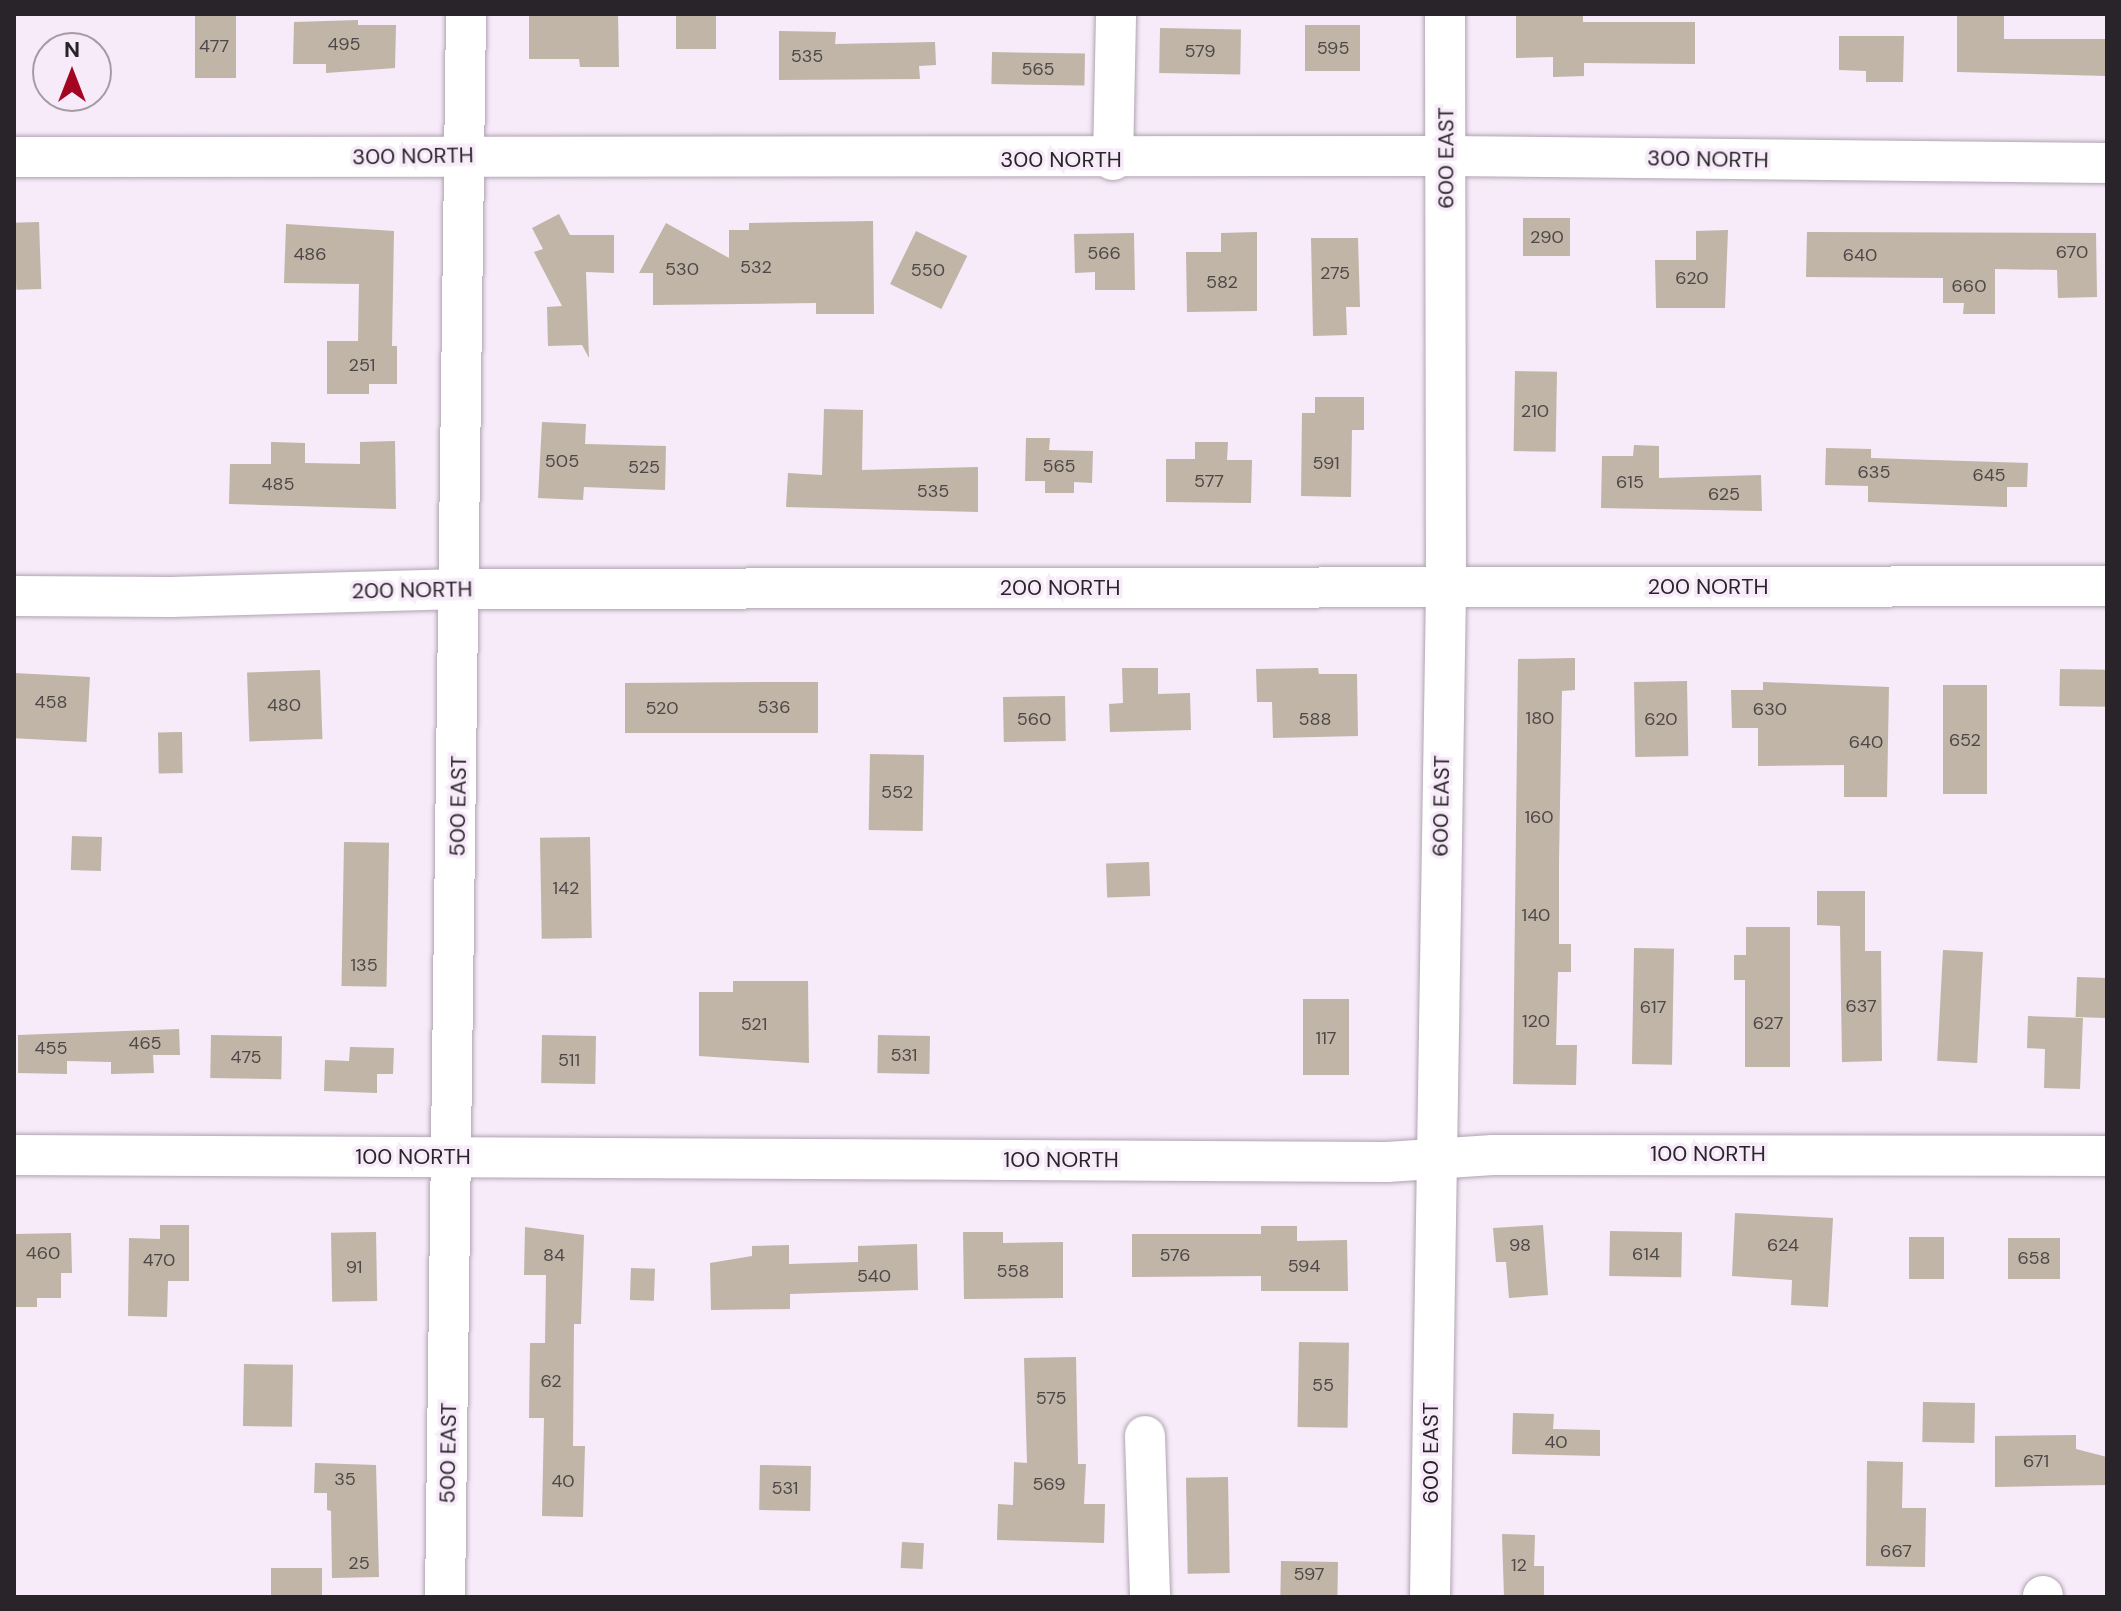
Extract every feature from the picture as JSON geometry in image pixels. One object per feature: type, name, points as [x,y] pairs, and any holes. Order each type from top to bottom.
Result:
[{"type":"street","name":"500 EAST","points":[[445,1597],[461,589],[461,155],[466,14]]},
{"type":"street","points":[[1113,160],[1116,14]]},
{"type":"street","name":"600 EAST","points":[[1430,1597],[1433,1160],[1446,587],[1445,14]]},
{"type":"street","name":"300 NORTH","points":[[14,157],[461,155],[1113,160],[1446,156],[2107,163]]},
{"type":"street","name":"200 NORTH","points":[[14,596],[171,597],[461,589],[2107,586]]},
{"type":"street","name":"100 NORTH","points":[[14,1155],[1433,1160],[1509,1155],[2107,1156]]},
{"type":"street","points":[[1145,1436],[1150,1597]]},
{"type":"building","points":[[195,14],[236,14],[236,78],[195,78]]},
{"type":"building","points":[[529,14],[618,14],[619,67],[580,67],[579,59],[529,59]]},
{"type":"building","points":[[676,14],[716,14],[716,49],[676,49]]},
{"type":"building","points":[[1516,14],[1583,14],[1583,22],[1695,22],[1695,64],[1584,63],[1584,76],[1553,77],[1553,57],[1516,58]]},
{"type":"building","points":[[1957,14],[2004,14],[2004,39],[2107,39],[2107,76],[1957,72]]},
{"type":"building","points":[[358,20],[358,25],[396,25],[395,68],[326,73],[326,64],[293,64],[294,22]]},
{"type":"building","points":[[1305,25],[1360,25],[1360,71],[1305,71]]},
{"type":"building","points":[[1160,28],[1241,29],[1240,74],[1159,73]]},
{"type":"building","points":[[779,31],[836,32],[835,44],[935,42],[936,65],[919,66],[920,79],[779,80]]},
{"type":"building","points":[[1839,36],[1904,36],[1903,82],[1866,82],[1866,71],[1839,70]]},
{"type":"building","points":[[992,52],[1085,54],[1084,86],[991,84]]},
{"type":"building","points":[[559,214],[570,235],[614,235],[614,273],[586,272],[589,358],[582,345],[548,346],[547,307],[562,306],[534,252],[543,249],[532,228]]},
{"type":"building","points":[[1523,218],[1570,218],[1570,256],[1523,256]]},
{"type":"building","points":[[873,221],[874,314],[816,314],[816,303],[653,305],[653,273],[639,273],[666,223],[729,258],[729,230],[749,230],[749,223]]},
{"type":"building","points":[[39,222],[41,289],[16,290],[14,223]]},
{"type":"building","points":[[286,224],[394,231],[392,346],[397,346],[397,384],[369,384],[369,394],[327,394],[327,341],[358,341],[359,284],[284,283]]},
{"type":"building","points":[[1728,230],[1725,308],[1656,308],[1655,260],[1696,260],[1696,231]]},
{"type":"building","points":[[916,231],[967,256],[941,309],[890,284]]},
{"type":"building","points":[[1257,232],[1257,311],[1187,312],[1186,252],[1221,252],[1221,233]]},
{"type":"building","points":[[1807,232],[2096,233],[2097,297],[2058,298],[2057,270],[1995,269],[1995,314],[1963,314],[1964,303],[1943,303],[1943,278],[1806,277]]},
{"type":"building","points":[[1134,233],[1135,290],[1095,290],[1095,272],[1075,273],[1074,234]]},
{"type":"building","points":[[1311,238],[1358,238],[1360,307],[1346,307],[1347,335],[1313,336]]},
{"type":"building","points":[[1515,371],[1557,372],[1556,452],[1514,451]]},
{"type":"building","points":[[1315,397],[1364,397],[1364,430],[1352,430],[1351,497],[1301,496],[1302,413],[1315,413]]},
{"type":"building","points":[[824,409],[863,410],[862,470],[978,467],[978,512],[786,507],[788,473],[822,475]]},
{"type":"building","points":[[542,422],[586,424],[585,444],[666,446],[665,490],[584,487],[583,500],[538,498]]},
{"type":"building","points":[[1026,438],[1050,438],[1049,450],[1093,451],[1092,483],[1074,482],[1074,493],[1045,493],[1045,481],[1025,481]]},
{"type":"building","points":[[395,441],[396,509],[229,504],[230,464],[271,464],[271,442],[305,443],[305,463],[360,464],[360,442]]},
{"type":"building","points":[[1195,442],[1228,442],[1227,460],[1252,460],[1251,503],[1166,502],[1166,459],[1195,459]]},
{"type":"building","points":[[1634,445],[1659,446],[1659,478],[1761,475],[1762,511],[1601,508],[1602,456],[1633,456]]},
{"type":"building","points":[[1826,448],[1871,449],[1871,458],[2028,463],[2027,487],[2007,487],[2007,507],[1868,502],[1868,486],[1825,485]]},
{"type":"building","points":[[1575,658],[1575,690],[1562,691],[1559,861],[1559,944],[1571,944],[1571,972],[1558,972],[1556,1045],[1577,1045],[1576,1085],[1513,1084],[1518,659]]},
{"type":"building","points":[[1122,668],[1158,668],[1158,694],[1190,693],[1191,730],[1110,732],[1109,704],[1123,703]]},
{"type":"building","points":[[1318,668],[1319,674],[1357,674],[1358,736],[1273,738],[1272,702],[1257,702],[1256,669]]},
{"type":"building","points":[[2060,669],[2107,670],[2106,707],[2059,706]]},
{"type":"building","points":[[320,670],[322,739],[249,742],[247,673]]},
{"type":"building","points":[[14,673],[90,677],[86,742],[14,738]]},
{"type":"building","points":[[1687,681],[1688,756],[1635,757],[1634,682]]},
{"type":"building","points":[[818,682],[818,733],[625,733],[625,683]]},
{"type":"building","points":[[1763,682],[1889,687],[1887,797],[1844,797],[1844,765],[1758,766],[1758,728],[1732,728],[1731,690],[1763,690]]},
{"type":"building","points":[[1943,685],[1987,685],[1987,794],[1943,794]]},
{"type":"building","points":[[1065,696],[1066,741],[1004,742],[1003,697]]},
{"type":"building","points":[[158,732],[182,732],[183,773],[159,773]]},
{"type":"building","points":[[870,754],[924,755],[923,831],[869,830]]},
{"type":"building","points":[[72,836],[102,837],[101,871],[71,870]]},
{"type":"building","points":[[590,837],[592,938],[542,939],[540,838]]},
{"type":"building","points":[[344,842],[389,843],[386,987],[341,986]]},
{"type":"building","points":[[1149,862],[1150,896],[1107,897],[1106,864]]},
{"type":"building","points":[[1817,891],[1865,891],[1865,951],[1881,951],[1882,1061],[1842,1062],[1840,926],[1817,925]]},
{"type":"building","points":[[1746,927],[1790,927],[1790,1067],[1745,1067],[1745,980],[1734,980],[1734,955],[1746,955]]},
{"type":"building","points":[[1634,948],[1674,949],[1672,1065],[1632,1064]]},
{"type":"building","points":[[1943,950],[1983,952],[1977,1063],[1937,1061]]},
{"type":"building","points":[[2077,977],[2107,978],[2106,1018],[2076,1017]]},
{"type":"building","points":[[733,981],[808,981],[809,1063],[699,1056],[699,992],[733,992]]},
{"type":"building","points":[[1303,999],[1349,999],[1349,1075],[1303,1075]]},
{"type":"building","points":[[2028,1016],[2083,1018],[2080,1089],[2044,1088],[2045,1049],[2027,1048]]},
{"type":"building","points":[[179,1029],[180,1055],[153,1055],[154,1073],[111,1074],[111,1062],[67,1061],[67,1074],[18,1073],[18,1035]]},
{"type":"building","points":[[211,1035],[282,1036],[281,1079],[210,1078]]},
{"type":"building","points":[[542,1035],[596,1036],[595,1084],[541,1083]]},
{"type":"building","points":[[878,1035],[930,1036],[929,1074],[877,1073]]},
{"type":"building","points":[[350,1047],[394,1048],[393,1074],[377,1074],[377,1093],[324,1091],[325,1060],[349,1061]]},
{"type":"building","points":[[1735,1213],[1833,1218],[1828,1307],[1791,1305],[1792,1280],[1732,1276]]},
{"type":"building","points":[[160,1225],[189,1225],[189,1281],[168,1281],[167,1317],[128,1316],[129,1238],[160,1239]]},
{"type":"building","points":[[1543,1225],[1548,1295],[1509,1298],[1506,1262],[1496,1262],[1493,1228]]},
{"type":"building","points":[[1261,1226],[1297,1226],[1297,1241],[1347,1240],[1348,1291],[1261,1291],[1261,1276],[1132,1277],[1132,1234],[1261,1234]]},
{"type":"building","points":[[525,1227],[584,1235],[581,1324],[574,1324],[573,1446],[585,1446],[583,1517],[542,1516],[544,1418],[529,1418],[530,1343],[545,1343],[546,1275],[524,1275]]},
{"type":"building","points":[[1610,1231],[1682,1232],[1681,1277],[1609,1276]]},
{"type":"building","points":[[376,1232],[377,1301],[332,1302],[331,1233]]},
{"type":"building","points":[[963,1232],[1003,1232],[1003,1243],[1063,1242],[1063,1298],[964,1299]]},
{"type":"building","points":[[71,1233],[72,1273],[61,1273],[61,1298],[37,1298],[37,1307],[14,1307],[14,1234]]},
{"type":"building","points":[[1909,1237],[1944,1237],[1944,1279],[1909,1279]]},
{"type":"building","points":[[2008,1238],[2060,1238],[2060,1279],[2008,1279]]},
{"type":"building","points":[[917,1244],[918,1290],[790,1294],[790,1309],[711,1310],[710,1263],[752,1256],[752,1246],[789,1245],[789,1264],[858,1262],[858,1246]]},
{"type":"building","points":[[631,1268],[655,1269],[654,1301],[630,1300]]},
{"type":"building","points":[[1299,1342],[1349,1343],[1348,1428],[1298,1427]]},
{"type":"building","points":[[1076,1357],[1078,1464],[1086,1464],[1084,1504],[1105,1504],[1104,1543],[997,1540],[998,1504],[1013,1505],[1014,1462],[1027,1463],[1024,1358]]},
{"type":"building","points":[[244,1364],[293,1365],[292,1427],[243,1426]]},
{"type":"building","points":[[1923,1402],[1975,1403],[1974,1443],[1922,1442]]},
{"type":"building","points":[[1513,1413],[1554,1414],[1553,1429],[1600,1430],[1600,1456],[1512,1454]]},
{"type":"building","points":[[2076,1435],[2076,1449],[2107,1457],[2107,1485],[1995,1487],[1995,1436]]},
{"type":"building","points":[[1867,1461],[1903,1462],[1902,1508],[1926,1508],[1925,1567],[1866,1566]]},
{"type":"building","points":[[315,1463],[376,1465],[379,1577],[332,1578],[331,1511],[327,1510],[327,1493],[314,1493]]},
{"type":"building","points":[[760,1465],[811,1466],[810,1511],[759,1510]]},
{"type":"building","points":[[1228,1477],[1230,1573],[1188,1574],[1186,1478]]},
{"type":"building","points":[[1502,1534],[1535,1535],[1534,1566],[1544,1566],[1544,1597],[1504,1597]]},
{"type":"building","points":[[902,1542],[924,1543],[923,1569],[901,1568]]},
{"type":"building","points":[[1281,1561],[1338,1562],[1337,1597],[1280,1597]]},
{"type":"building","points":[[271,1568],[322,1568],[322,1597],[271,1597]]}]
